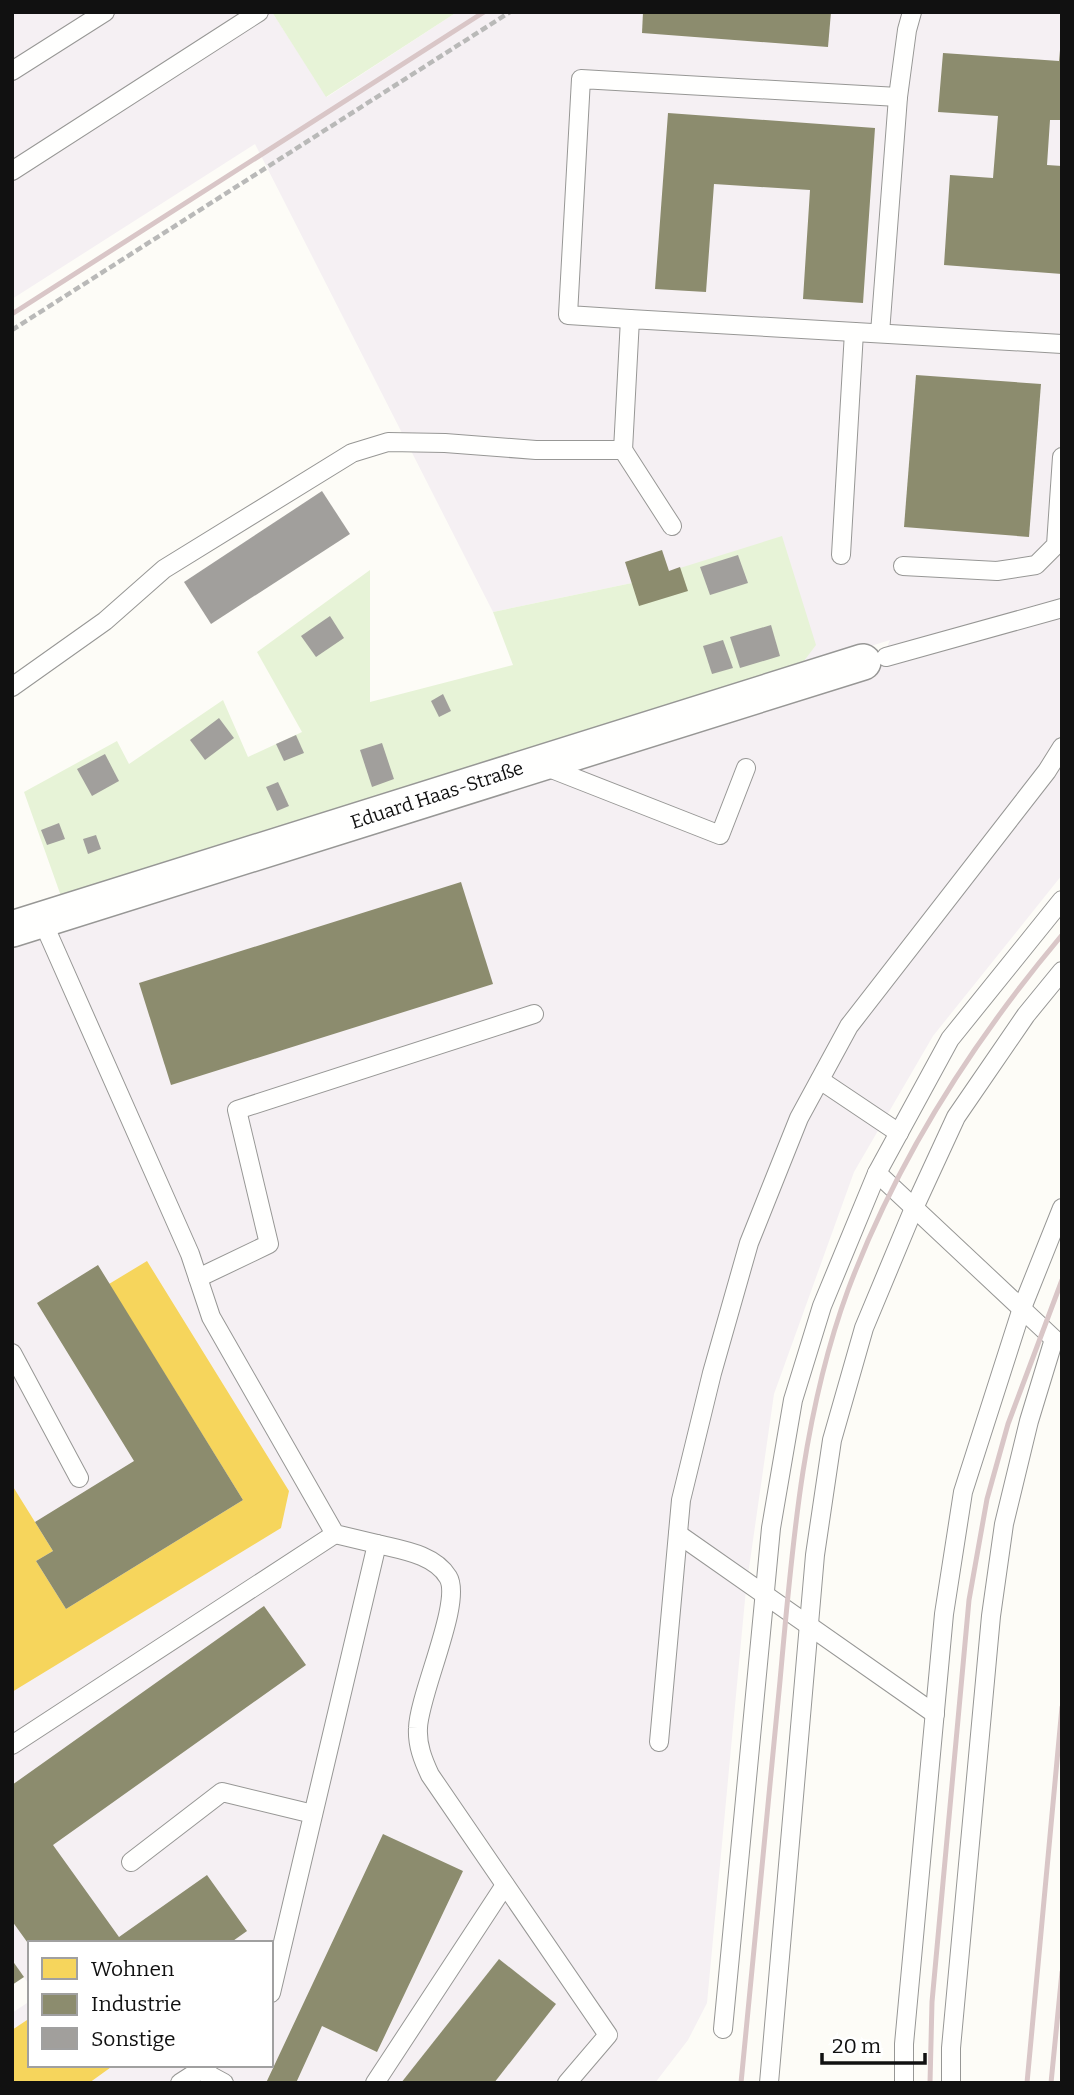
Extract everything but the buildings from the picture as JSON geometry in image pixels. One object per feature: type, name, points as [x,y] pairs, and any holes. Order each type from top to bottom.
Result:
[{"type":"street","name":"Eduard Haas-Straße","points":[[27,924],[874,660]]},
{"type":"lane","points":[[12,71],[105,12]]},
{"type":"lane","points":[[12,171],[259,12]]},
{"type":"lane","points":[[880,334],[898,97],[912,12]]},
{"type":"lane","points":[[898,97],[581,79],[568,315],[1062,344]]},
{"type":"lane","points":[[630,319],[623,450],[672,526]]},
{"type":"lane","points":[[841,555],[854,332]]},
{"type":"lane","points":[[12,687],[105,621],[164,569],[352,453],[388,442],[536,450],[623,450]]},
{"type":"lane","points":[[903,566],[997,571],[1036,565],[1056,545],[1062,457]]},
{"type":"lane","points":[[874,660],[1062,608]]},
{"type":"lane","points":[[659,1742],[681,1500],[712,1373],[749,1243],[799,1118],[849,1026],[1047,771],[1062,747]]},
{"type":"lane","points":[[537,764],[720,835],[746,768]]},
{"type":"lane","points":[[723,2029],[771,1528],[793,1400],[822,1307],[877,1173],[950,1039],[1062,900]]},
{"type":"lane","points":[[27,924],[190,1254],[211,1317],[334,1534]]},
{"type":"lane","points":[[769,2083],[808,1625],[832,1440],[864,1328],[914,1208],[956,1117],[1026,1015],[1062,971]]},
{"type":"lane","points":[[198,1278],[269,1244],[237,1110],[534,1014]]},
{"type":"lane","points":[[820,1080],[899,1133]]},
{"type":"lane","points":[[877,1173],[1054,1339],[1029,1422],[1004,1524],[991,1616],[951,2048],[951,2083]]},
{"type":"lane","points":[[904,2083],[904,2044],[944,1614],[963,1492],[1022,1308],[1062,1208]]},
{"type":"lane","points":[[12,1353],[79,1478]]},
{"type":"lane","points":[[12,1745],[334,1534],[408,1551],[434,1562],[450,1579],[452,1602],[422,1701],[418,1729],[421,1755],[430,1775],[608,2035],[567,2083]]},
{"type":"lane","points":[[678,1534],[935,1714]]},
{"type":"lane","points":[[273,1984],[377,1544]]},
{"type":"lane","points":[[131,1862],[222,1792],[313,1814]]},
{"type":"lane","points":[[375,2083],[505,1885]]},
{"type":"lane","points":[[180,2083],[204,2068],[224,2083]]},
{"type":"path","points":[[12,330],[510,12]]},
{"type":"shaded area","points":[[12,12],[272,12],[327,97],[457,12],[1062,12],[1062,875],[933,1036],[854,1172],[774,1394],[746,1589],[707,2003],[688,2040],[655,2083],[12,2083],[12,2013],[28,2002],[28,2067],[273,2067],[273,1941],[28,1941],[28,1983],[12,1960],[12,943],[876,672],[890,640],[798,669],[632,583],[493,612],[255,144],[12,299]]},
{"type":"green space","points":[[272,12],[457,12],[326,97]]},
{"type":"green space","points":[[782,536],[816,645],[798,669],[62,899],[24,792],[117,741],[129,764],[223,700],[248,757],[302,732],[257,652],[370,570],[370,702],[513,665],[493,612],[632,583]]},
{"type":"railway","points":[[12,314],[484,12]]},
{"type":"railway","points":[[741,2083],[795,1532],[809,1434],[832,1337],[868,1241],[914,1148],[968,1059],[1029,975],[1062,935]]},
{"type":"railway","points":[[930,2083],[932,2002],[969,1600],[987,1499],[1008,1424],[1062,1280]]},
{"type":"railway","points":[[1027,2083],[1062,1707]]},
{"type":"railway","points":[[1051,2083],[1062,1972]]}]
